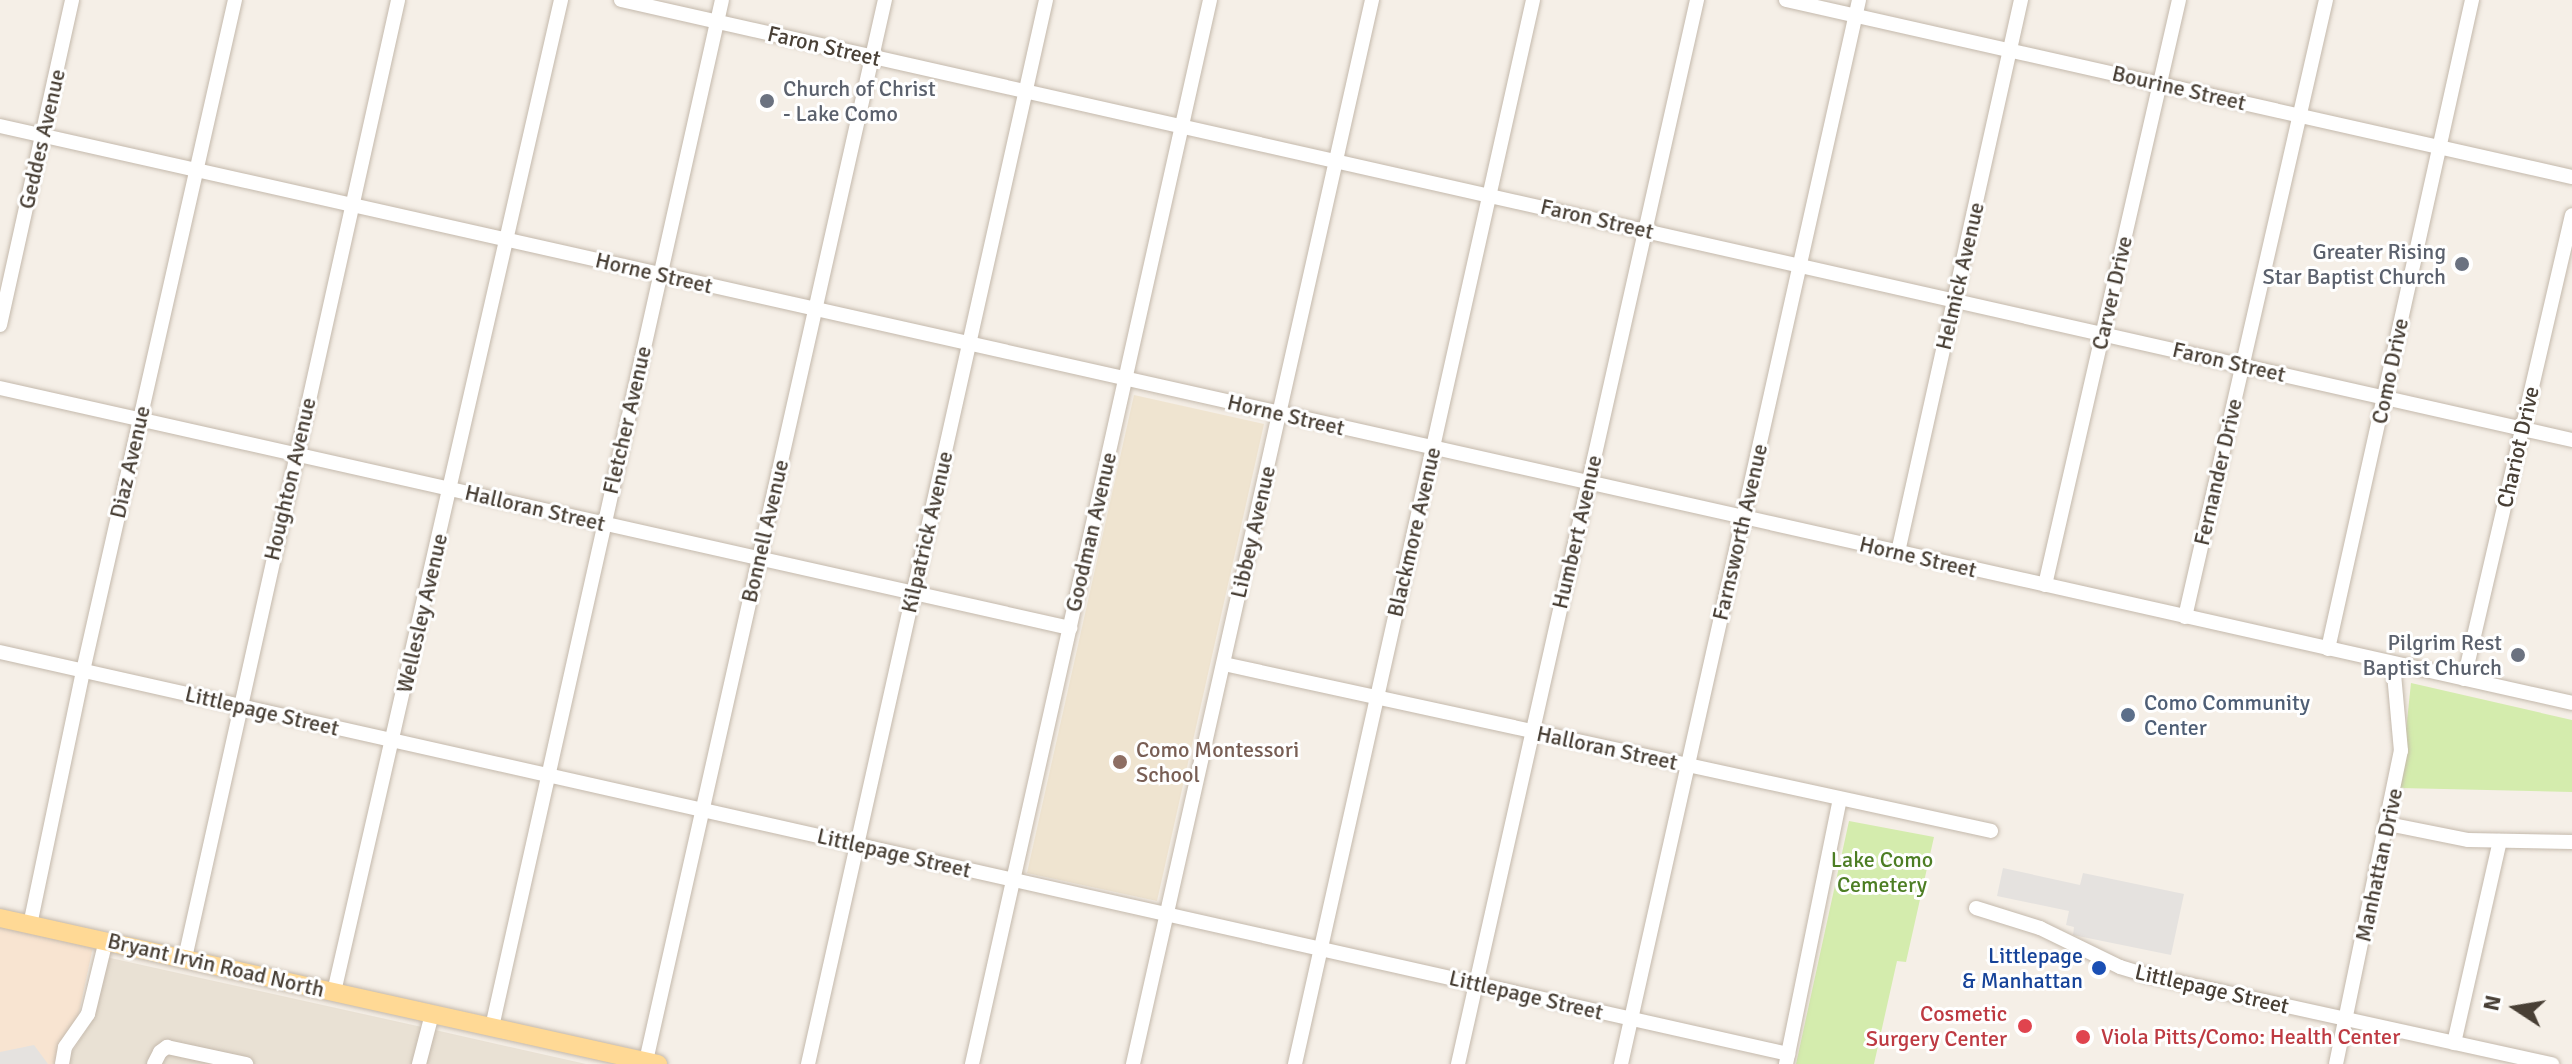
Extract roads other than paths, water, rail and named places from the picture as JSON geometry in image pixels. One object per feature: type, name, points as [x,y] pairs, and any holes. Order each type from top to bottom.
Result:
[{"type":"main road","name":"Bryant Irvin Road North","points":[[0,918],[492,1027]]},
{"type":"main road","points":[[492,1027],[652,1063]]},
{"type":"street","name":"Geddes Avenue","points":[[0,325],[72,0]]},
{"type":"street","name":"Diaz Avenue","points":[[30,925],[83,671],[235,0]]},
{"type":"street","name":"Houghton Avenue","points":[[185,958],[398,0]]},
{"type":"street","name":"Wellesley Avenue","points":[[334,992],[561,0]]},
{"type":"street","name":"Faron Street","points":[[621,0],[2572,440]]},
{"type":"street","name":"Fletcher Avenue","points":[[492,1027],[722,0]]},
{"type":"street","name":"Bonnell Avenue","points":[[652,1063],[702,810],[885,0]]},
{"type":"street","name":"Kilpatrick Avenue","points":[[808,1064],[1046,0]]},
{"type":"street","name":"Goodman Avenue","points":[[972,1064],[1210,0]]},
{"type":"street","name":"Libbey Avenue","points":[[1133,1064],[1372,0]]},
{"type":"street","name":"Blackmore Avenue","points":[[1295,1064],[1533,0]]},
{"type":"street","name":"Humbert Avenue","points":[[1458,1064],[1697,0]]},
{"type":"street","name":"Bourine Street","points":[[1786,0],[2572,177]]},
{"type":"street","name":"Farnsworth Avenue","points":[[1621,1064],[1859,0]]},
{"type":"street","name":"Helmick Avenue","points":[[1898,552],[2021,0]]},
{"type":"street","name":"Carver Drive","points":[[2045,585],[2179,0]]},
{"type":"street","name":"Fernander Drive","points":[[2185,617],[2326,0]]},
{"type":"street","name":"Como Drive","points":[[2328,649],[2472,0]]},
{"type":"street","name":"Horne Street","points":[[0,126],[2572,703]]},
{"type":"street","name":"Chariot Drive","points":[[2464,679],[2572,215]]},
{"type":"street","name":"Halloran Street","points":[[0,388],[1070,628]]},
{"type":"street","name":"Littlepage Street","points":[[0,652],[1631,1019],[1787,1059]]},
{"type":"street","name":"Manhattan Drive","points":[[2336,1064],[2401,751],[2393,663]]},
{"type":"street","name":"Halloran Street","points":[[1224,664],[1991,831]]},
{"type":"street","points":[[1787,1059],[1840,799]]},
{"type":"street","points":[[2388,824],[2468,840],[2572,842]]},
{"type":"street","points":[[2454,1043],[2500,841]]},
{"type":"street","name":"Littlepage Street","points":[[1976,908],[2031,924],[2146,975],[2552,1064]]},
{"type":"street","points":[[62,1064],[65,1047],[88,1014],[106,940]]},
{"type":"street","points":[[419,1064],[432,1014]]},
{"type":"street","points":[[154,1064],[160,1052],[167,1047],[193,1058],[246,1064]]},
{"type":"place","name":"Church of Christ - Lake Como","points":[[767,101]]},
{"type":"place","name":"Greater Rising Star Baptist Church","points":[[2462,264]]},
{"type":"place","name":"Pilgrim Rest Baptist Church","points":[[2518,655]]},
{"type":"place","name":"Como Community Center","points":[[2128,715]]},
{"type":"place","name":"Como Montessori School","points":[[1120,762]]},
{"type":"place","name":"Littlepage & Manhattan","points":[[2099,968]]},
{"type":"place","name":"Cosmetic Surgery Center","points":[[2025,1026]]},
{"type":"place","name":"Viola Pitts/Como: Health Center","points":[[2083,1037]]},
{"type":"park label","name":"Lake Como Cemetery","points":[[1882,872]]}]
